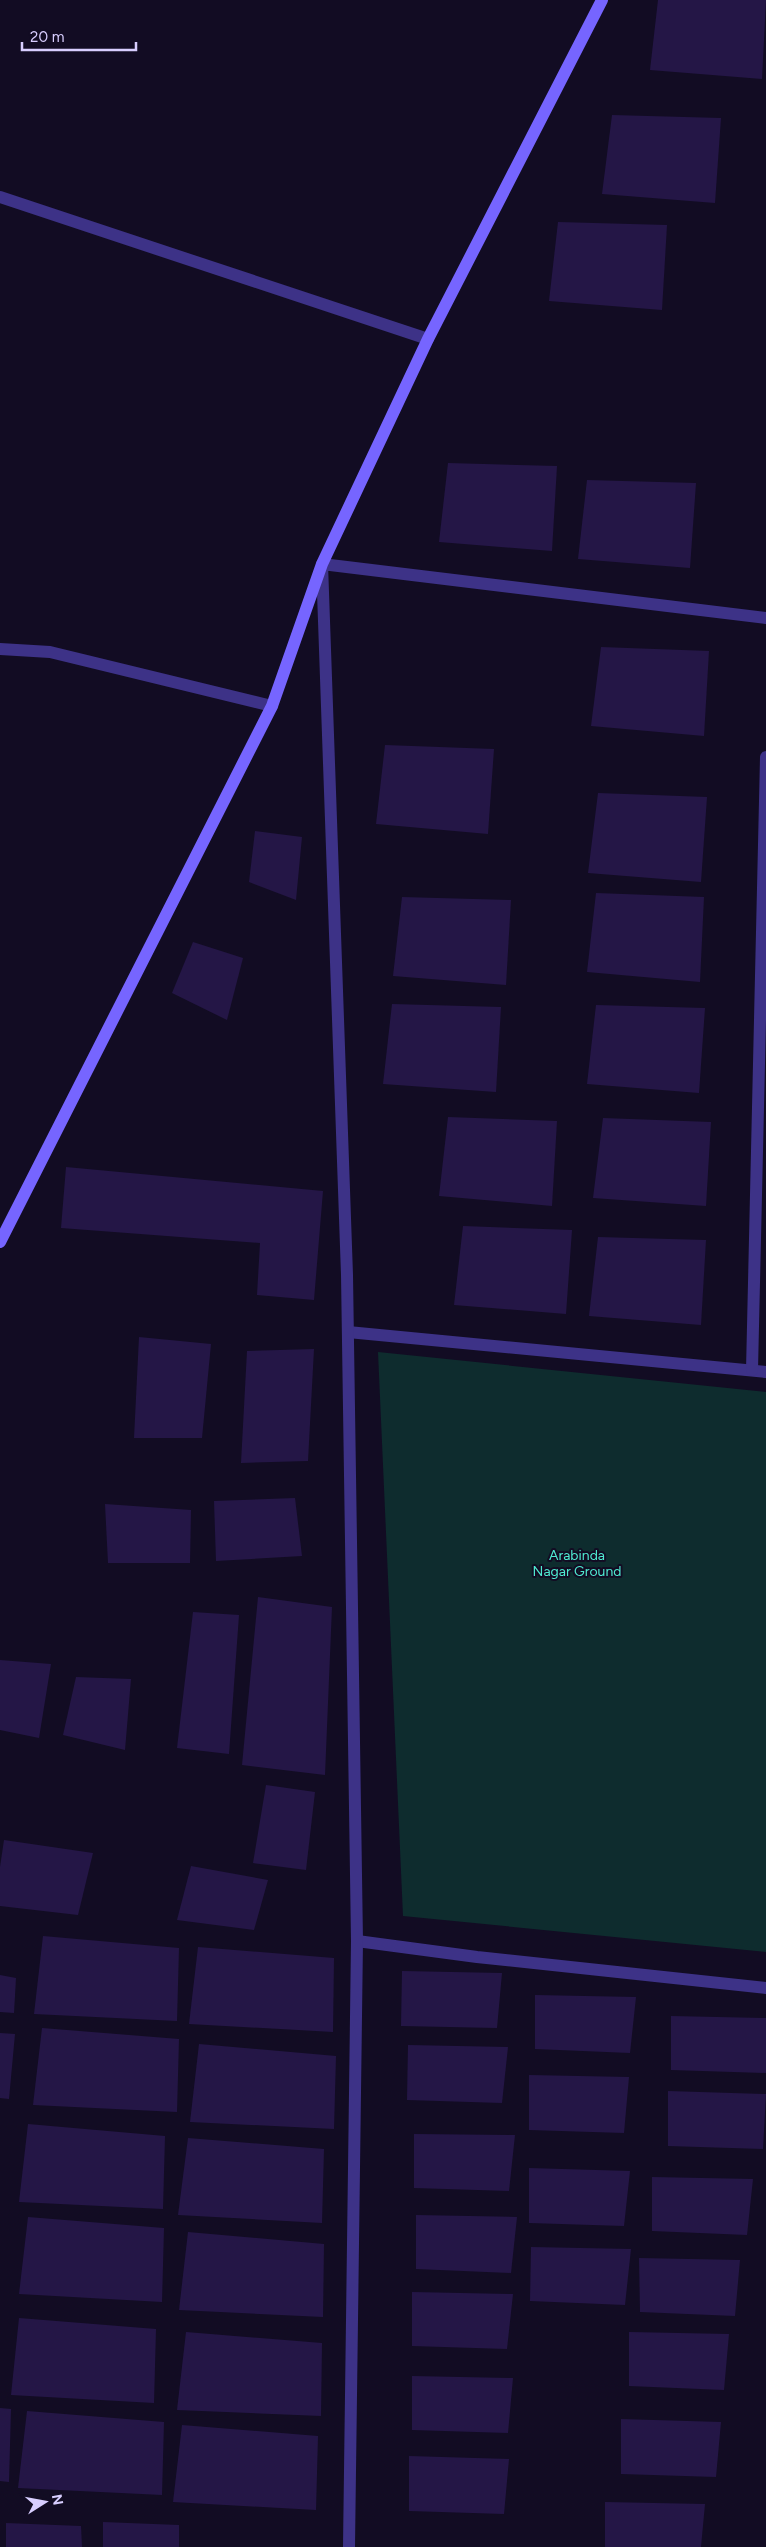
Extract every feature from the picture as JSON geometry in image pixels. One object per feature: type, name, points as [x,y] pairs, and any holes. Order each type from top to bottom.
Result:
[{"type":"main road","points":[[0,1242],[272,706],[322,564],[428,340],[602,0]]},
{"type":"street","points":[[0,197],[428,340]]},
{"type":"street","points":[[349,2547],[357,1941],[348,1332],[322,564],[766,618]]},
{"type":"street","points":[[0,649],[50,652],[272,706]]},
{"type":"street","points":[[752,1370],[766,757]]},
{"type":"street","points":[[348,1332],[766,1372]]},
{"type":"street","points":[[357,1941],[477,1957],[766,1988]]},
{"type":"green space","name":"Arabinda Nagar Ground","points":[[378,1352],[766,1392],[766,1952],[403,1916]]},
{"type":"building","points":[[658,0],[766,0],[762,79],[650,70]]},
{"type":"building","points":[[612,115],[721,118],[715,203],[602,194]]},
{"type":"building","points":[[558,222],[667,225],[662,310],[549,301]]},
{"type":"building","points":[[448,463],[557,466],[552,551],[439,542]]},
{"type":"building","points":[[587,480],[696,483],[690,568],[578,559]]},
{"type":"building","points":[[601,647],[709,651],[704,736],[591,726]]},
{"type":"building","points":[[385,745],[494,749],[488,834],[376,824]]},
{"type":"building","points":[[598,793],[707,797],[701,882],[588,873]]},
{"type":"building","points":[[255,831],[302,837],[296,900],[249,882]]},
{"type":"building","points":[[596,893],[704,897],[700,982],[587,972]]},
{"type":"building","points":[[402,897],[511,900],[506,985],[393,976]]},
{"type":"building","points":[[193,942],[243,958],[227,1020],[172,993]]},
{"type":"building","points":[[392,1004],[501,1007],[496,1092],[383,1084]]},
{"type":"building","points":[[596,1005],[705,1008],[699,1093],[587,1084]]},
{"type":"building","points":[[448,1117],[557,1121],[552,1206],[439,1196]]},
{"type":"building","points":[[603,1118],[711,1122],[706,1206],[593,1198]]},
{"type":"building","points":[[66,1167],[323,1191],[314,1300],[257,1295],[260,1243],[61,1228]]},
{"type":"building","points":[[463,1226],[572,1230],[566,1314],[454,1305]]},
{"type":"building","points":[[598,1237],[706,1240],[701,1325],[589,1316]]},
{"type":"building","points":[[139,1337],[211,1344],[202,1438],[134,1438]]},
{"type":"building","points":[[314,1349],[308,1461],[241,1463],[247,1351]]},
{"type":"building","points":[[295,1498],[302,1556],[216,1561],[214,1501]]},
{"type":"building","points":[[105,1504],[191,1510],[190,1563],[108,1563]]},
{"type":"building","points":[[258,1597],[332,1607],[325,1775],[242,1765]]},
{"type":"building","points":[[193,1612],[239,1615],[229,1754],[177,1748]]},
{"type":"building","points":[[0,1660],[51,1664],[39,1738],[0,1730]]},
{"type":"building","points":[[76,1677],[131,1679],[125,1750],[63,1735]]},
{"type":"building","points":[[266,1785],[315,1792],[306,1870],[253,1863]]},
{"type":"building","points":[[4,1840],[93,1853],[78,1915],[0,1906],[0,1867]]},
{"type":"building","points":[[191,1866],[268,1880],[254,1930],[177,1920]]},
{"type":"building","points":[[43,1936],[179,1948],[177,2021],[34,2014]]},
{"type":"building","points":[[198,1947],[334,1958],[333,2032],[189,2024]]},
{"type":"building","points":[[402,1971],[502,1973],[497,2028],[401,2026]]},
{"type":"building","points":[[0,1975],[16,1978],[14,2013],[0,2012]]},
{"type":"building","points":[[535,1995],[636,1997],[630,2053],[535,2049]]},
{"type":"building","points":[[671,2016],[766,2018],[766,2073],[671,2070]]},
{"type":"building","points":[[42,2028],[179,2039],[177,2112],[33,2105]]},
{"type":"building","points":[[0,2033],[15,2034],[9,2099],[0,2098]]},
{"type":"building","points":[[199,2044],[336,2056],[334,2129],[190,2122]]},
{"type":"building","points":[[408,2045],[508,2047],[502,2103],[407,2100]]},
{"type":"building","points":[[529,2075],[629,2077],[624,2133],[529,2130]]},
{"type":"building","points":[[668,2091],[766,2094],[763,2149],[668,2146]]},
{"type":"building","points":[[28,2124],[165,2136],[163,2209],[19,2202]]},
{"type":"building","points":[[414,2134],[515,2135],[509,2191],[414,2188]]},
{"type":"building","points":[[188,2138],[324,2149],[322,2223],[178,2215]]},
{"type":"building","points":[[529,2168],[630,2171],[624,2226],[529,2223]]},
{"type":"building","points":[[652,2177],[753,2179],[747,2235],[652,2231]]},
{"type":"building","points":[[416,2215],[517,2217],[511,2273],[416,2269]]},
{"type":"building","points":[[28,2217],[164,2228],[162,2302],[19,2294]]},
{"type":"building","points":[[188,2232],[324,2244],[323,2317],[179,2310]]},
{"type":"building","points":[[531,2247],[631,2249],[625,2305],[530,2301]]},
{"type":"building","points":[[639,2258],[740,2260],[735,2316],[640,2312]]},
{"type":"building","points":[[412,2292],[513,2294],[507,2349],[412,2346]]},
{"type":"building","points":[[19,2318],[156,2329],[154,2403],[11,2395]]},
{"type":"building","points":[[186,2332],[322,2343],[321,2416],[177,2410]]},
{"type":"building","points":[[629,2332],[729,2334],[724,2390],[629,2386]]},
{"type":"building","points":[[412,2376],[513,2378],[508,2433],[412,2430]]},
{"type":"building","points":[[0,2408],[11,2409],[9,2482],[0,2481]]},
{"type":"building","points":[[27,2411],[164,2422],[162,2495],[18,2488]]},
{"type":"building","points":[[621,2419],[721,2422],[716,2477],[621,2474]]},
{"type":"building","points":[[182,2425],[318,2436],[316,2510],[173,2502]]},
{"type":"building","points":[[409,2456],[509,2459],[504,2514],[409,2511]]},
{"type":"building","points":[[605,2502],[705,2504],[701,2547],[605,2547]]},
{"type":"building","points":[[103,2522],[179,2525],[179,2547],[103,2547]]},
{"type":"building","points":[[6,2523],[81,2526],[82,2547],[6,2547]]}]
